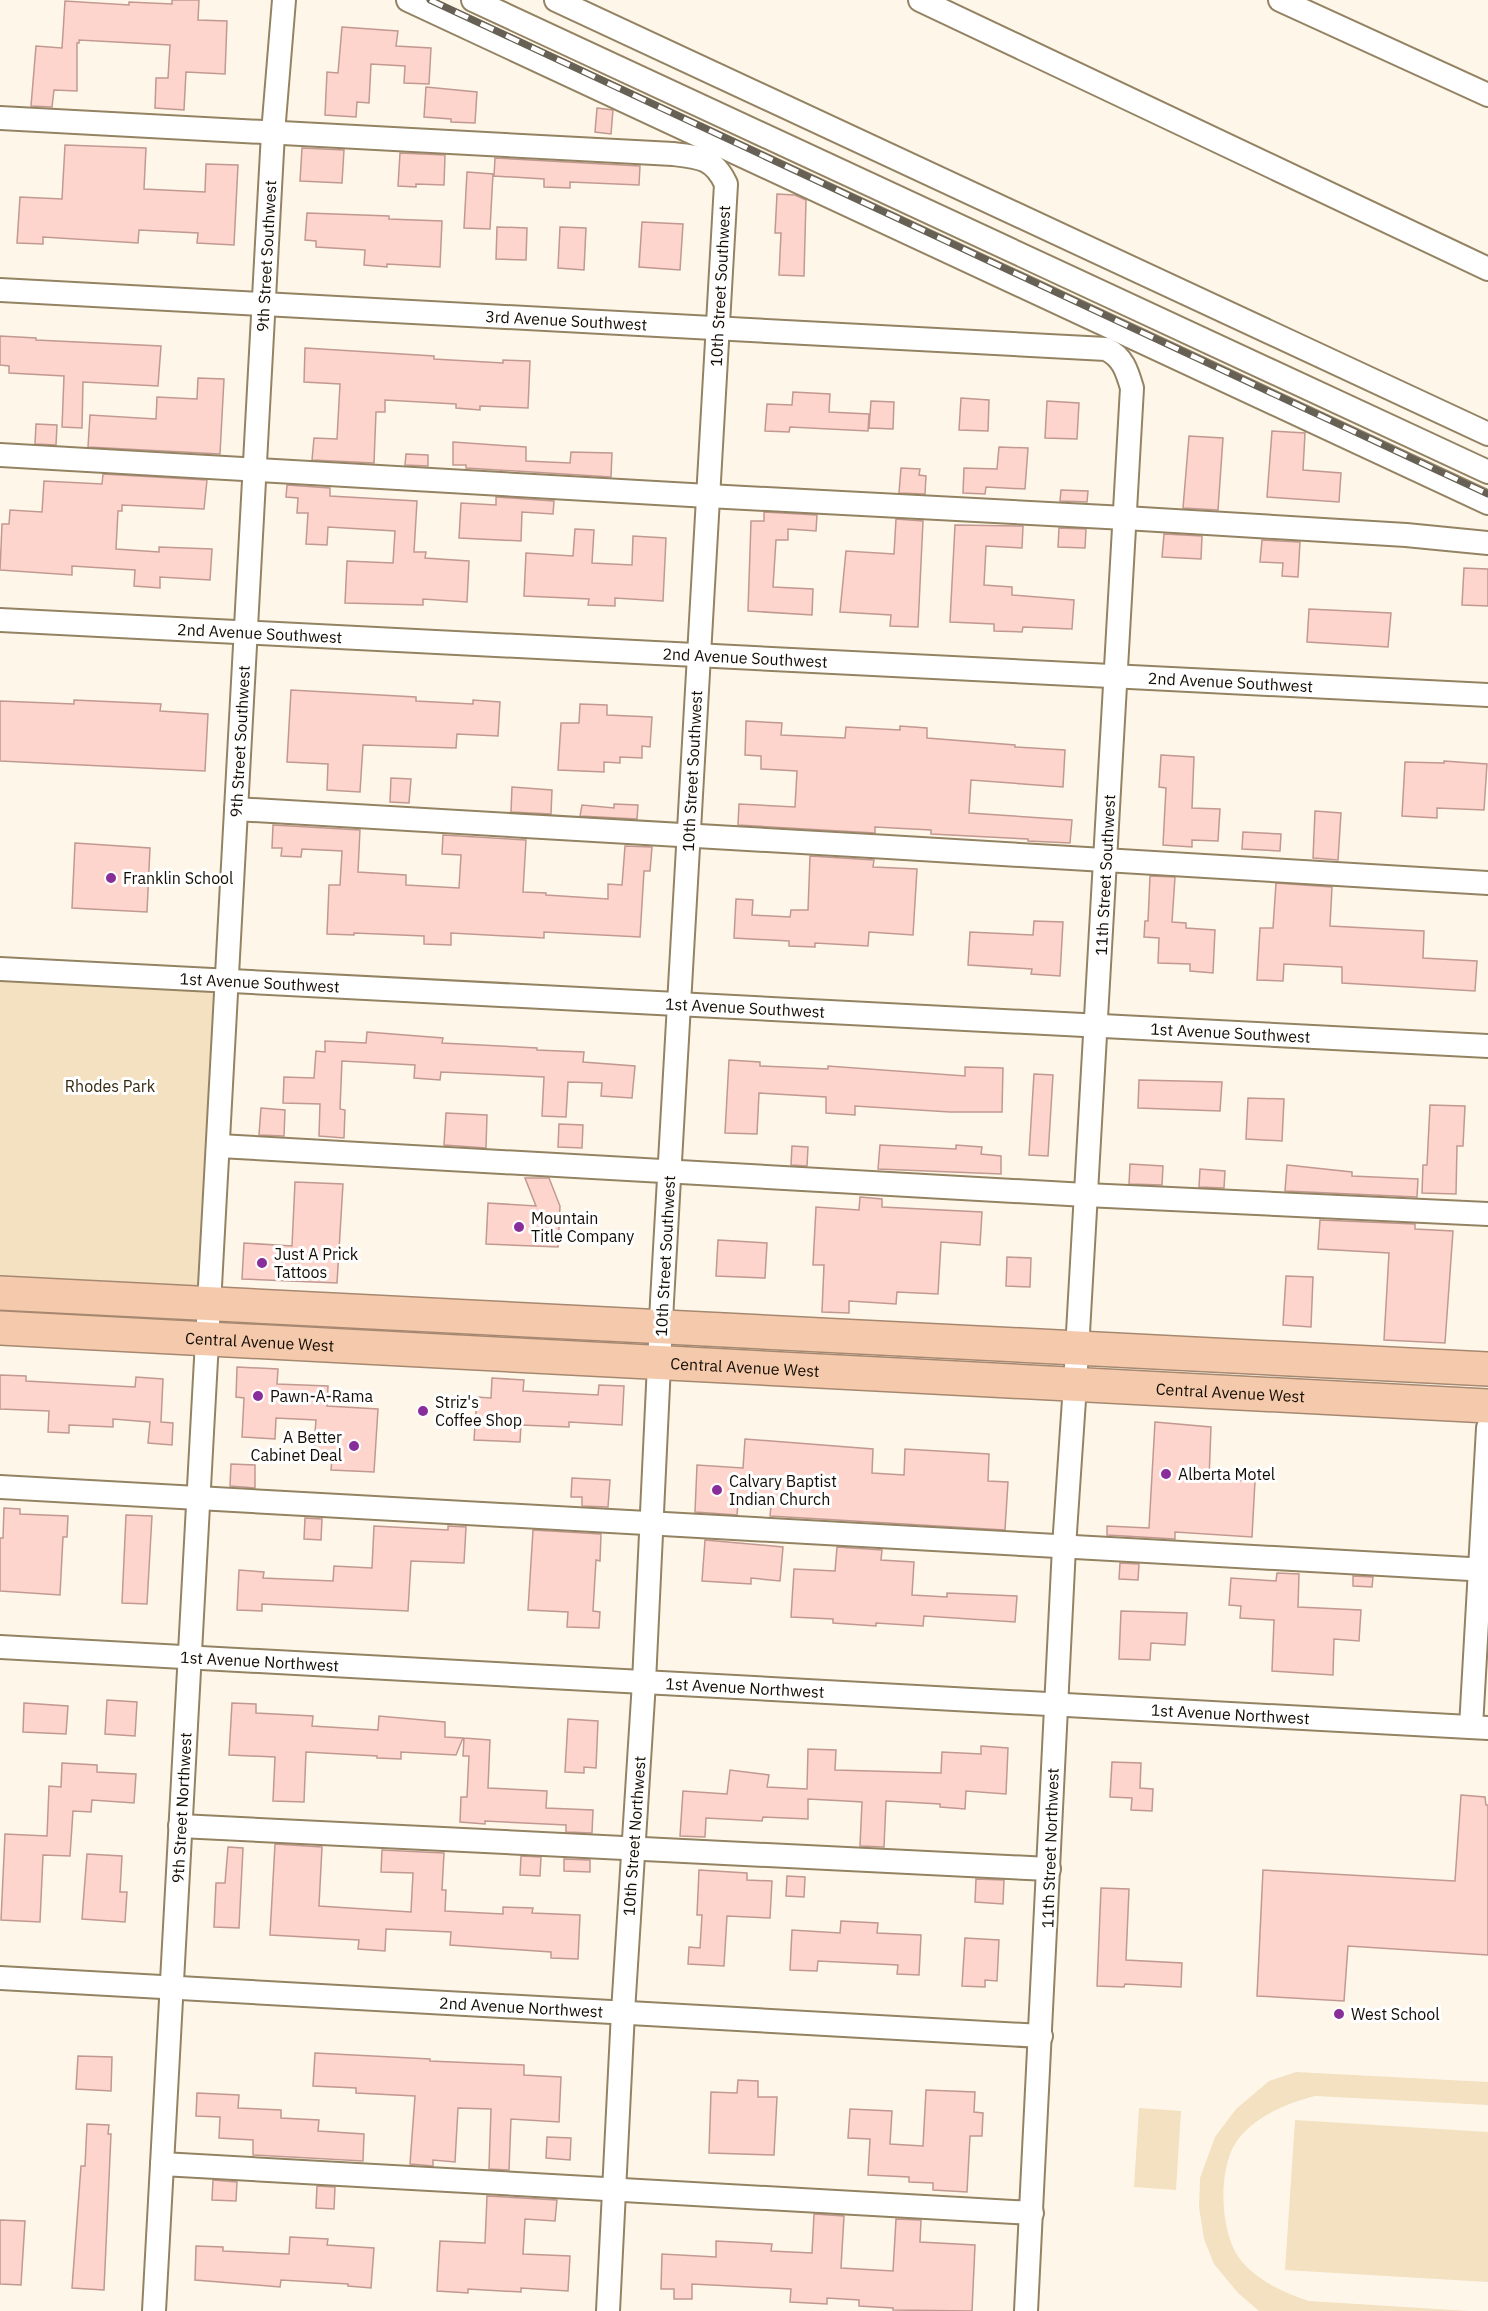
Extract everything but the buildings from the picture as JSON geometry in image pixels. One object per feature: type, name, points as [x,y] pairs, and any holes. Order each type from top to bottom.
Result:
[{"type":"highway","name":"Central Avenue West","points":[[0,1293],[1488,1369]]},
{"type":"highway","name":"Central Avenue West","points":[[0,1328],[1488,1406]]},
{"type":"street","name":"9th Street Southwest","points":[[210,1303],[273,133],[284,0]]},
{"type":"street","points":[[408,0],[1488,503]]},
{"type":"street","points":[[473,0],[1488,472]]},
{"type":"street","points":[[556,0],[1488,434]]},
{"type":"street","points":[[920,0],[1488,268]]},
{"type":"street","points":[[1280,0],[1488,95]]},
{"type":"street","points":[[0,118],[273,133]]},
{"type":"street","name":"10th Street Southwest","points":[[273,133],[673,154],[699,157],[718,168],[726,184],[659,1361]]},
{"type":"street","name":"3rd Avenue Southwest","points":[[0,290],[1106,349],[1117,354],[1125,365]]},
{"type":"street","name":"11th Street Southwest","points":[[1076,1385],[1132,388],[1125,365]]},
{"type":"street","points":[[0,455],[1125,518],[1406,535],[1488,543]]},
{"type":"street","name":"2nd Avenue Southwest","points":[[0,620],[1488,695]]},
{"type":"street","points":[[236,809],[689,837],[1106,858],[1488,883]]},
{"type":"street","name":"1st Avenue Southwest","points":[[0,969],[1488,1047]]},
{"type":"street","points":[[219,1146],[1086,1195],[1488,1214]]},
{"type":"street","name":"9th Street Northwest","points":[[154,2311],[210,1303]]},
{"type":"street","name":"10th Street Northwest","points":[[608,2311],[623,2012],[644,1682],[659,1361]]},
{"type":"street","name":"11th Street Northwest","points":[[1026,2311],[1064,1547],[1076,1385]]},
{"type":"street","points":[[1479,1728],[1488,1428]]},
{"type":"street","points":[[0,1487],[1484,1570]]},
{"type":"street","name":"1st Avenue Northwest","points":[[0,1647],[1479,1728]]},
{"type":"street","points":[[180,1826],[1049,1869]]},
{"type":"street","name":"2nd Avenue Northwest","points":[[0,1978],[1041,2036]]},
{"type":"street","points":[[162,2164],[1032,2213]]},
{"type":"green space","name":"Rhodes Park","points":[[0,969],[226,981],[210,1303],[0,1293]]},
{"type":"green space","points":[[1296,2072],[1488,2082],[1488,2105],[1315,2096],[1284,2106],[1265,2116],[1240,2137],[1227,2163],[1224,2180],[1228,2232],[1240,2259],[1271,2285],[1309,2301],[1469,2311],[1259,2311],[1238,2293],[1214,2264],[1204,2239],[1199,2207],[1200,2178],[1215,2137],[1236,2109],[1269,2081]]},
{"type":"green space","points":[[1139,2108],[1181,2111],[1176,2190],[1134,2187]]},
{"type":"green space","points":[[1295,2120],[1488,2132],[1488,2282],[1285,2270]]},
{"type":"railway","points":[[430,0],[1488,494]]},
{"type":"place","name":"Franklin School","points":[[111,878]]},
{"type":"place","name":"Mountain Title Company","points":[[519,1227]]},
{"type":"place","name":"Just A Prick Tattoos","points":[[262,1263]]},
{"type":"place","name":"Pawn-A-Rama","points":[[258,1396]]},
{"type":"place","name":"Striz's Coffee Shop","points":[[423,1411]]},
{"type":"place","name":"A Better Cabinet Deal","points":[[354,1446]]},
{"type":"place","name":"Alberta Motel","points":[[1166,1474]]},
{"type":"place","name":"Calvary Baptist Indian Church","points":[[717,1490]]},
{"type":"place","name":"West School","points":[[1339,2014]]}]
